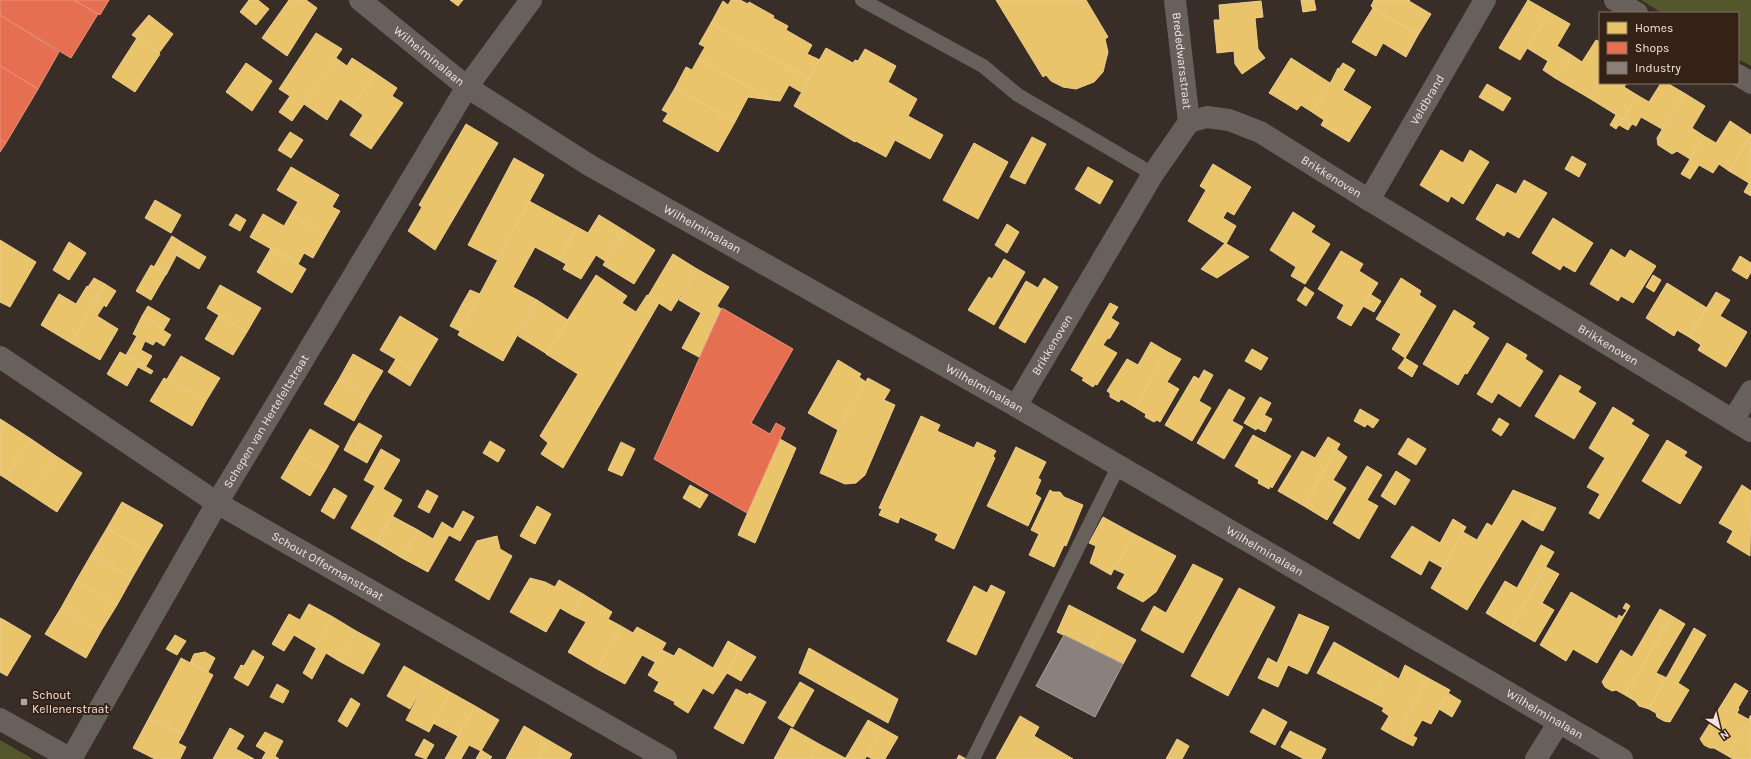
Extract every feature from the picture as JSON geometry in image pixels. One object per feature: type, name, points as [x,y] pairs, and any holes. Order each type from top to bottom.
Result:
[{"type":"street","name":"Wilhelminalaan","points":[[360,0],[467,87],[589,165],[1016,406],[1118,467],[1622,759]]},
{"type":"street","name":"Schepen van Hertefeltstraat","points":[[71,759],[217,502],[467,87],[531,0]]},
{"type":"street","name":"Brededwarsstraat","points":[[1175,0],[1189,122]]},
{"type":"street","name":"Veldbrand","points":[[1369,200],[1485,0]]},
{"type":"street","points":[[1615,0],[1635,12]]},
{"type":"street","points":[[1739,76],[1751,83]]},
{"type":"street","name":"Brikkenoven","points":[[1016,406],[1153,174],[1189,122],[1207,117],[1229,120],[1260,132],[1369,200],[1742,425]]},
{"type":"street","name":"Schout Offermanstraat","points":[[0,356],[217,502],[666,759]]},
{"type":"street","points":[[1742,425],[1751,391]]},
{"type":"street","points":[[0,719],[71,759]]},
{"type":"street","points":[[1536,759],[1559,722]]},
{"type":"lane","points":[[862,0],[983,66],[1018,95],[1153,174]]},
{"type":"lane","points":[[973,759],[1118,467]]},
{"type":"green space","points":[[1641,0],[1751,0],[1751,66],[1739,60],[1739,12],[1660,12]]},
{"type":"green space","points":[[0,740],[33,759],[0,759]]},
{"type":"building: Homes","points":[[249,0],[258,0],[269,9],[256,25],[240,12]]},
{"type":"building: Homes","points":[[289,0],[306,0],[317,8],[287,56],[262,38]]},
{"type":"building: Homes","points":[[450,0],[463,0],[458,6]]},
{"type":"building: Homes","points":[[731,0],[740,0],[748,4],[749,2],[774,16],[773,18],[788,26],[786,30],[812,45],[807,54],[820,60],[809,79],[711,23],[723,1],[728,5]]},
{"type":"building: Homes","points":[[996,0],[1086,0],[1108,37],[1105,39],[1108,52],[1103,72],[1094,82],[1076,89],[1063,87],[1051,81],[1046,75],[1043,77]]},
{"type":"building: Homes","points":[[1301,0],[1314,0],[1316,10],[1303,12]]},
{"type":"building: Homes","points":[[1374,0],[1410,0],[1409,1],[1431,14],[1418,35],[1373,8],[1371,6]]},
{"type":"building: Homes","points":[[1528,0],[1549,12],[1520,60],[1499,48]]},
{"type":"building: Homes","points":[[1261,1],[1263,17],[1255,18],[1258,49],[1265,58],[1242,74],[1235,64],[1234,51],[1217,53],[1214,20],[1220,20],[1219,5]]},
{"type":"building: Homes","points":[[1373,8],[1418,35],[1406,57],[1383,43],[1376,56],[1352,42]]},
{"type":"building: Homes","points":[[1549,12],[1570,24],[1557,46],[1570,54],[1555,78],[1543,70],[1548,61],[1527,48]]},
{"type":"building: Homes","points":[[149,15],[173,34],[159,53],[132,35]]},
{"type":"building: Homes","points":[[711,23],[809,79],[801,92],[789,85],[780,101],[771,100],[698,59],[705,47],[699,44]]},
{"type":"building: Homes","points":[[316,33],[342,49],[292,121],[279,112],[290,96],[279,89]]},
{"type":"building: Homes","points":[[137,38],[160,54],[135,92],[112,77]]},
{"type":"building: Homes","points":[[1596,40],[1599,42],[1599,82],[1589,98],[1555,78],[1570,54],[1582,62]]},
{"type":"building: Homes","points":[[826,48],[853,63],[855,60],[858,61],[865,49],[896,66],[888,82],[917,99],[908,116],[943,135],[930,159],[895,140],[886,157],[856,141],[855,142],[794,106]]},
{"type":"building: Homes","points":[[336,58],[347,66],[352,58],[375,73],[352,107],[340,99],[327,120],[304,104]]},
{"type":"building: Homes","points":[[1291,58],[1330,83],[1312,112],[1301,105],[1297,110],[1269,93]]},
{"type":"building: Homes","points":[[698,59],[771,100],[748,97],[735,122],[675,88],[686,67],[692,70]]},
{"type":"building: Homes","points":[[246,63],[272,81],[252,111],[226,92]]},
{"type":"building: Homes","points":[[1343,63],[1355,70],[1343,90],[1371,107],[1349,142],[1321,125],[1324,120],[1312,112],[1338,68],[1339,69]]},
{"type":"building: Homes","points":[[375,73],[397,88],[392,96],[403,103],[371,149],[350,135],[363,115],[352,107]]},
{"type":"building: Homes","points":[[1599,82],[1599,84],[1626,84],[1624,87],[1637,95],[1623,119],[1589,98]]},
{"type":"building: Homes","points":[[1487,84],[1511,98],[1503,111],[1479,97]]},
{"type":"building: Homes","points":[[1660,84],[1669,84],[1684,93],[1662,129],[1641,117],[1636,126],[1623,119],[1637,95],[1649,102]]},
{"type":"building: Homes","points":[[675,88],[735,122],[718,152],[663,121],[668,113],[662,110]]},
{"type":"building: Homes","points":[[1684,93],[1705,106],[1692,128],[1704,136],[1690,159],[1677,151],[1672,154],[1658,145],[1657,138]]},
{"type":"building: Homes","points":[[1616,115],[1623,119],[1616,129],[1610,125]]},
{"type":"building: Homes","points":[[1623,119],[1632,124],[1628,130],[1619,125]]},
{"type":"building: Homes","points":[[1730,121],[1751,135],[1729,171],[1719,164],[1713,173],[1699,165],[1690,179],[1681,174],[1704,136],[1716,143]]},
{"type":"building: Homes","points":[[466,124],[498,143],[435,250],[408,231],[422,207],[419,205]]},
{"type":"building: Homes","points":[[290,132],[303,140],[291,158],[278,150]]},
{"type":"building: Homes","points":[[1751,135],[1751,196],[1744,192],[1749,183],[1729,171]]},
{"type":"building: Homes","points":[[1032,137],[1046,144],[1025,184],[1010,177]]},
{"type":"building: Homes","points":[[974,143],[1008,162],[978,219],[943,200]]},
{"type":"building: Homes","points":[[1441,150],[1463,163],[1470,150],[1489,162],[1463,204],[1451,196],[1448,202],[1420,185]]},
{"type":"building: Homes","points":[[1572,156],[1586,164],[1579,177],[1565,169]]},
{"type":"building: Homes","points":[[514,158],[544,175],[497,260],[468,245]]},
{"type":"building: Homes","points":[[1213,164],[1251,187],[1234,215],[1227,211],[1223,218],[1236,226],[1226,244],[1188,221],[1206,190],[1200,186]]},
{"type":"building: Homes","points":[[291,167],[339,195],[332,207],[340,211],[326,235],[291,214],[298,202],[277,190]]},
{"type":"building: Homes","points":[[1088,167],[1113,181],[1100,204],[1075,189]]},
{"type":"building: Homes","points":[[1524,180],[1547,193],[1519,238],[1507,231],[1504,236],[1476,219],[1497,184],[1516,194]]},
{"type":"building: Homes","points":[[155,200],[181,215],[171,233],[145,218]]},
{"type":"building: Homes","points":[[529,201],[577,227],[559,260],[535,247],[513,287],[537,300],[503,361],[458,335]]},
{"type":"building: Homes","points":[[1293,212],[1315,226],[1311,232],[1330,244],[1305,284],[1291,276],[1296,267],[1270,250]]},
{"type":"building: Homes","points":[[236,214],[246,220],[240,231],[229,225]]},
{"type":"building: Homes","points":[[263,214],[284,226],[291,214],[326,235],[313,258],[304,253],[298,264],[250,237]]},
{"type":"building: Homes","points":[[599,215],[625,231],[605,261],[596,255],[581,279],[563,269],[566,264],[559,260],[577,227],[588,233]]},
{"type":"building: Homes","points":[[1553,218],[1593,243],[1575,272],[1563,265],[1560,270],[1532,253]]},
{"type":"building: Homes","points":[[1007,224],[1019,232],[1007,253],[995,245]]},
{"type":"building: Homes","points":[[625,231],[655,250],[634,284],[603,265]]},
{"type":"building: Homes","points":[[172,236],[183,243],[166,275],[154,267]]},
{"type":"building: Homes","points":[[0,240],[36,262],[10,307],[0,302]]},
{"type":"building: Homes","points":[[69,242],[86,253],[69,280],[53,270]]},
{"type":"building: Homes","points":[[183,243],[206,257],[199,269],[176,255]]},
{"type":"building: Homes","points":[[1225,243],[1249,257],[1217,278],[1201,269]]},
{"type":"building: Homes","points":[[271,248],[306,269],[292,293],[257,272]]},
{"type":"building: Homes","points":[[1611,249],[1625,258],[1630,250],[1656,266],[1633,303],[1621,296],[1618,301],[1590,284]]},
{"type":"building: Homes","points":[[1341,251],[1363,264],[1359,271],[1378,283],[1351,326],[1337,318],[1344,305],[1318,289]]},
{"type":"building: Homes","points":[[673,254],[697,269],[671,311],[648,296]]},
{"type":"building: Homes","points":[[1740,256],[1751,263],[1751,272],[1747,279],[1732,270]]},
{"type":"building: Homes","points":[[1004,259],[1025,272],[994,325],[968,310],[989,277],[992,279]]},
{"type":"building: Homes","points":[[151,265],[166,274],[151,300],[136,291]]},
{"type":"building: Homes","points":[[697,269],[729,287],[717,306],[721,309],[699,357],[682,348],[701,313],[679,300]]},
{"type":"building: Homes","points":[[596,275],[627,296],[622,303],[636,312],[647,295],[659,303],[563,468],[541,454],[548,443],[540,436],[578,374],[546,354]]},
{"type":"building: Homes","points":[[1653,275],[1661,280],[1654,292],[1646,287]]},
{"type":"building: Homes","points":[[94,278],[105,284],[71,343],[41,325],[59,294],[76,304],[87,286],[88,287]]},
{"type":"building: Homes","points":[[1044,278],[1058,287],[1025,343],[999,328],[1026,281],[1038,288]]},
{"type":"building: Homes","points":[[1401,278],[1421,291],[1419,295],[1436,306],[1405,358],[1392,349],[1401,334],[1376,319]]},
{"type":"building: Homes","points":[[1667,283],[1707,308],[1689,337],[1677,330],[1674,336],[1646,318]]},
{"type":"building: Homes","points":[[105,284],[116,291],[106,307],[104,305],[97,316],[118,329],[100,360],[71,343]]},
{"type":"building: Homes","points":[[220,285],[261,308],[247,332],[207,308]]},
{"type":"building: Homes","points":[[1305,287],[1314,293],[1306,306],[1297,300]]},
{"type":"building: Homes","points":[[470,290],[480,294],[472,310],[462,304]]},
{"type":"building: Homes","points":[[1716,292],[1730,300],[1720,316],[1747,332],[1726,367],[1698,350],[1701,345],[1689,337]]},
{"type":"building: Homes","points":[[1370,294],[1381,301],[1374,312],[1363,306]]},
{"type":"building: Homes","points":[[537,300],[568,320],[547,354],[518,336]]},
{"type":"building: Homes","points":[[1110,303],[1118,307],[1111,318],[1119,323],[1110,338],[1107,339],[1103,345],[1117,353],[1097,385],[1095,384],[1093,387],[1082,380],[1084,378],[1071,370]]},
{"type":"building: Homes","points":[[462,304],[472,310],[460,331],[450,326]]},
{"type":"building: Homes","points":[[148,306],[170,319],[164,329],[142,316]]},
{"type":"building: Homes","points":[[1454,310],[1475,323],[1472,327],[1489,338],[1467,374],[1465,373],[1458,385],[1423,364]]},
{"type":"building: Homes","points":[[219,315],[247,332],[233,355],[205,339]]},
{"type":"building: Homes","points":[[142,316],[171,335],[164,346],[156,341],[153,345],[145,341],[141,350],[152,356],[146,366],[126,355],[137,336],[133,334]]},
{"type":"building: Homes","points":[[400,316],[438,339],[418,372],[380,350]]},
{"type":"building: Homes","points":[[1151,342],[1166,351],[1136,408],[1121,399],[1119,402],[1110,397],[1110,393],[1107,391],[1127,359],[1138,365]]},
{"type":"building: Homes","points":[[1507,343],[1527,355],[1525,359],[1543,371],[1520,407],[1498,393],[1492,403],[1477,394]]},
{"type":"building: Homes","points":[[1252,349],[1268,358],[1261,370],[1245,361]]},
{"type":"building: Homes","points":[[1166,351],[1181,359],[1167,382],[1179,389],[1160,422],[1157,420],[1154,422],[1145,417],[1146,414],[1136,408]]},
{"type":"building: Homes","points":[[120,352],[140,363],[127,386],[107,374]]},
{"type":"building: Homes","points":[[353,354],[383,371],[368,396],[339,379]]},
{"type":"building: Homes","points":[[181,356],[220,378],[206,401],[167,379]]},
{"type":"building: Homes","points":[[1405,358],[1418,366],[1412,377],[1398,368]]},
{"type":"building: Homes","points":[[396,359],[418,372],[410,386],[388,372]]},
{"type":"building: Homes","points":[[838,360],[861,374],[859,377],[866,382],[838,430],[808,413]]},
{"type":"building: Homes","points":[[140,363],[153,371],[151,374],[138,367]]},
{"type":"building: Homes","points":[[1204,370],[1213,375],[1199,401],[1211,408],[1192,441],[1165,425],[1194,376],[1199,379]]},
{"type":"building: Homes","points":[[1560,375],[1581,387],[1578,392],[1596,403],[1574,439],[1535,416]]},
{"type":"building: Homes","points":[[164,378],[206,401],[192,426],[150,401]]},
{"type":"building: Homes","points":[[868,378],[890,390],[884,400],[895,405],[865,475],[856,483],[845,484],[820,473],[838,430]]},
{"type":"building: Homes","points":[[339,379],[368,396],[354,421],[324,404]]},
{"type":"building: Homes","points":[[1229,389],[1245,398],[1232,421],[1243,427],[1224,459],[1197,443]]},
{"type":"building: Homes","points":[[1260,397],[1271,403],[1256,430],[1244,423]]},
{"type":"building: Homes","points":[[1613,407],[1634,420],[1631,424],[1649,435],[1599,519],[1589,513],[1600,494],[1587,487],[1605,458],[1589,448]]},
{"type":"building: Homes","points":[[1360,409],[1379,420],[1373,428],[1367,424],[1365,427],[1354,421]]},
{"type":"building: Homes","points":[[1264,415],[1272,419],[1265,432],[1257,428]]},
{"type":"building: Homes","points":[[921,416],[940,425],[937,431],[974,448],[977,442],[996,451],[993,456],[995,458],[954,549],[935,540],[938,534],[900,517],[898,523],[879,515],[882,509],[879,508]]},
{"type":"building: Homes","points":[[1499,418],[1509,424],[1501,436],[1492,430]]},
{"type":"building: Homes","points":[[0,419],[5,422],[0,431]]},
{"type":"building: Homes","points":[[5,422],[31,439],[5,478],[0,475],[0,431]]},
{"type":"building: Homes","points":[[359,423],[382,436],[374,450],[351,436]]},
{"type":"building: Homes","points":[[310,429],[339,446],[325,471],[295,454]]},
{"type":"building: Homes","points":[[1253,435],[1291,456],[1272,488],[1270,486],[1269,489],[1258,483],[1259,480],[1235,466]]},
{"type":"building: Homes","points":[[351,436],[374,450],[367,463],[344,450]]},
{"type":"building: Homes","points":[[1328,437],[1340,444],[1304,506],[1278,491],[1302,451],[1315,458]]},
{"type":"building: Homes","points":[[1408,438],[1426,449],[1416,465],[1398,454]]},
{"type":"building: Homes","points":[[31,439],[56,456],[31,495],[5,478]]},
{"type":"building: Homes","points":[[780,439],[796,448],[755,543],[738,535]]},
{"type":"building: Homes","points":[[1667,440],[1687,452],[1684,456],[1702,467],[1680,504],[1642,481]]},
{"type":"building: Homes","points":[[490,441],[505,450],[498,462],[483,453]]},
{"type":"building: Homes","points":[[621,442],[635,449],[622,476],[608,470]]},
{"type":"building: Homes","points":[[1016,447],[1046,462],[1038,478],[1041,480],[1035,494],[1041,498],[1028,526],[987,506]]},
{"type":"building: Homes","points":[[381,449],[400,460],[383,489],[402,500],[377,543],[351,528],[375,486],[364,480]]},
{"type":"building: Homes","points":[[1336,449],[1347,457],[1333,480],[1346,488],[1327,520],[1304,506]]},
{"type":"building: Homes","points":[[295,454],[325,471],[310,496],[281,478]]},
{"type":"building: Homes","points":[[56,456],[82,473],[57,512],[31,495]]},
{"type":"building: Homes","points":[[1367,466],[1382,475],[1367,500],[1378,506],[1359,539],[1333,523]]},
{"type":"building: Homes","points":[[1396,471],[1410,480],[1395,505],[1381,496]]},
{"type":"building: Homes","points":[[690,485],[708,495],[700,508],[683,498]]},
{"type":"building: Homes","points":[[1742,485],[1751,491],[1750,556],[1727,542],[1733,531],[1719,523]]},
{"type":"building: Homes","points":[[334,488],[347,496],[334,519],[321,511]]},
{"type":"building: Homes","points":[[427,490],[438,496],[429,513],[418,507]]},
{"type":"building: Homes","points":[[1050,490],[1053,492],[1060,492],[1064,497],[1083,505],[1066,546],[1064,545],[1054,567],[1029,555],[1039,534],[1031,530]]},
{"type":"building: Homes","points":[[1513,490],[1544,503],[1531,525],[1522,519],[1467,610],[1431,588],[1463,532],[1477,540],[1487,523],[1492,526]]},
{"type":"building: Homes","points":[[122,502],[163,525],[147,552],[107,528]]},
{"type":"building: Homes","points":[[1544,503],[1556,508],[1543,531],[1531,525]]},
{"type":"building: Homes","points":[[537,506],[551,514],[535,544],[520,536]]},
{"type":"building: Homes","points":[[463,511],[474,517],[460,541],[449,535],[428,572],[402,558],[418,530],[433,539],[442,522],[453,529]]},
{"type":"building: Homes","points":[[392,516],[418,530],[402,558],[377,543]]},
{"type":"building: Homes","points":[[1103,517],[1134,534],[1111,575],[1090,563],[1096,546],[1089,543]]},
{"type":"building: Homes","points":[[1453,519],[1466,527],[1443,568],[1429,560],[1421,575],[1391,557],[1412,526],[1440,543]]},
{"type":"building: Homes","points":[[107,528],[147,552],[132,578],[91,555]]},
{"type":"building: Homes","points":[[1134,534],[1176,556],[1156,592],[1143,602],[1117,588],[1125,574],[1114,569],[1117,562],[1119,563]]},
{"type":"building: Homes","points":[[497,536],[500,549],[512,556],[489,600],[455,580],[477,541]]},
{"type":"building: Homes","points":[[1541,545],[1554,552],[1511,628],[1486,613],[1505,581],[1517,588]]},
{"type":"building: Homes","points":[[91,555],[132,578],[117,605],[76,581]]},
{"type":"building: Homes","points":[[1193,564],[1223,579],[1183,653],[1141,630],[1154,606],[1166,613]]},
{"type":"building: Homes","points":[[1546,567],[1559,574],[1542,603],[1554,610],[1535,642],[1511,628]]},
{"type":"building: Homes","points":[[530,578],[545,582],[555,587],[559,580],[583,594],[572,615],[560,608],[546,632],[510,612]]},
{"type":"building: Homes","points":[[76,581],[117,605],[101,631],[61,608]]},
{"type":"building: Homes","points":[[991,585],[1005,592],[976,655],[947,641],[974,586],[987,593]]},
{"type":"building: Homes","points":[[1239,588],[1275,607],[1228,696],[1191,676]]},
{"type":"building: Homes","points":[[1571,592],[1617,619],[1619,615],[1622,617],[1627,610],[1623,608],[1626,603],[1630,606],[1597,663],[1573,649],[1566,661],[1540,645]]},
{"type":"building: Homes","points":[[583,594],[612,612],[608,619],[621,626],[597,669],[568,652],[586,622],[572,615]]},
{"type":"building: Homes","points":[[309,604],[333,617],[316,648],[294,635],[284,651],[272,644],[289,614],[300,620]]},
{"type":"building: Homes","points":[[1069,605],[1104,623],[1091,648],[1057,632]]},
{"type":"building: Homes","points":[[61,608],[101,631],[86,658],[45,634]]},
{"type":"building: Homes","points":[[1660,609],[1672,616],[1625,695],[1616,690],[1612,691],[1605,687],[1602,682],[1621,650],[1632,657]]},
{"type":"building: Homes","points":[[1299,614],[1329,627],[1309,671],[1307,674],[1288,665],[1278,687],[1258,678],[1268,658],[1277,663]]},
{"type":"building: Homes","points":[[1672,616],[1685,624],[1656,673],[1667,678],[1649,709],[1639,706],[1635,701],[1625,695]]},
{"type":"building: Homes","points":[[333,617],[356,631],[339,661],[326,653],[312,679],[303,673]]},
{"type":"building: Homes","points":[[0,618],[4,620],[0,627]]},
{"type":"building: Homes","points":[[4,620],[31,636],[7,676],[0,672],[0,627]]},
{"type":"building: Homes","points":[[1104,623],[1136,640],[1123,664],[1091,648]]},
{"type":"building: Homes","points":[[621,626],[633,633],[637,627],[666,643],[655,662],[642,655],[625,684],[597,669]]},
{"type":"building: Homes","points":[[1694,628],[1706,635],[1678,683],[1689,690],[1670,722],[1664,721],[1657,717],[1656,713],[1649,709]]},
{"type":"building: Homes","points":[[356,631],[380,644],[363,674],[339,661]]},
{"type":"building: Homes","points":[[175,635],[186,641],[177,655],[166,649]]},
{"type":"building: Homes","points":[[728,641],[740,648],[727,673],[713,694],[703,688],[688,713],[674,704],[675,702],[654,691],[659,682],[648,675],[662,650],[674,656],[679,648],[713,668]]},
{"type":"building: Homes","points":[[1334,642],[1387,672],[1371,701],[1317,673]]},
{"type":"building: Homes","points":[[740,648],[756,657],[741,681],[727,673]]},
{"type":"building: Homes","points":[[809,648],[898,699],[888,723],[799,673]]},
{"type":"building: Homes","points":[[253,650],[264,657],[248,686],[234,678],[241,665],[244,666]]},
{"type":"building: Homes","points":[[205,652],[215,658],[208,672],[190,663],[194,654]]},
{"type":"building: Homes","points":[[181,658],[213,675],[183,734],[149,718]]},
{"type":"building: Homes","points":[[1405,665],[1428,678],[1401,727],[1405,730],[1399,739],[1381,729],[1389,716],[1382,711],[1384,708],[1371,701],[1387,672],[1399,679]]},
{"type":"building: Homes","points":[[404,666],[427,679],[410,709],[387,696]]},
{"type":"building: Homes","points":[[1428,678],[1450,690],[1431,724],[1422,720],[1413,736],[1417,738],[1413,746],[1399,739],[1405,730],[1401,727]]},
{"type":"building: Homes","points":[[427,679],[450,692],[429,732],[406,720]]},
{"type":"building: Homes","points":[[800,682],[814,690],[793,727],[778,718]]},
{"type":"building: Homes","points":[[1735,683],[1748,691],[1738,708],[1737,713],[1748,719],[1728,756],[1714,748],[1704,745],[1700,739]]},
{"type":"building: Homes","points":[[277,684],[289,691],[283,703],[270,697]]},
{"type":"building: Homes","points":[[736,689],[748,695],[749,693],[766,702],[743,744],[714,728]]},
{"type":"building: Homes","points":[[450,692],[475,706],[458,736],[433,723]]},
{"type":"building: Homes","points":[[1448,693],[1461,701],[1452,717],[1439,709]]},
{"type":"building: Homes","points":[[351,698],[360,704],[347,727],[338,721]]},
{"type":"building: Homes","points":[[475,706],[499,720],[481,751],[469,745],[461,759],[445,759]]},
{"type":"building: Homes","points":[[1263,709],[1287,722],[1275,745],[1250,732]]},
{"type":"building: Homes","points":[[1751,715],[1751,759],[1733,759],[1728,756]]},
{"type":"building: Homes","points":[[1020,716],[1039,727],[1034,736],[1073,759],[996,759]]},
{"type":"building: Homes","points":[[149,718],[183,734],[178,743],[186,747],[180,759],[155,759],[133,748]]},
{"type":"building: Homes","points":[[868,720],[882,728],[865,759],[845,759]]},
{"type":"building: Homes","points":[[524,726],[548,740],[537,759],[506,759]]},
{"type":"building: Homes","points":[[230,728],[244,736],[236,749],[254,759],[213,759]]},
{"type":"building: Homes","points":[[791,728],[819,744],[810,759],[774,759]]},
{"type":"building: Homes","points":[[882,728],[898,737],[885,759],[872,759],[867,756]]},
{"type":"building: Homes","points":[[1290,731],[1326,749],[1321,759],[1304,759],[1281,747]]},
{"type":"building: Homes","points":[[265,732],[275,737],[266,752],[256,746]]},
{"type":"building: Homes","points":[[275,737],[283,741],[275,756],[279,759],[262,759]]},
{"type":"building: Homes","points":[[424,739],[434,745],[426,759],[415,755]]},
{"type":"building: Homes","points":[[1177,739],[1189,746],[1182,759],[1166,759]]},
{"type":"building: Homes","points":[[548,740],[572,754],[569,759],[537,759]]},
{"type":"building: Homes","points":[[819,744],[845,758],[845,759],[810,759]]},
{"type":"building: Homes","points":[[481,750],[492,757],[490,759],[476,759]]},
{"type":"building: Homes","points":[[959,755],[966,759],[957,759]]},
{"type":"building: Shops","points":[[0,0],[74,0],[98,14],[71,58],[0,15]]},
{"type":"building: Shops","points":[[74,0],[109,0],[100,15]]},
{"type":"building: Shops","points":[[0,15],[59,52],[38,89],[0,66]]},
{"type":"building: Shops","points":[[0,66],[38,89],[6,143],[0,139]]},
{"type":"building: Shops","points":[[0,139],[6,143],[0,152]]},
{"type":"building: Shops","points":[[722,308],[793,349],[751,423],[770,434],[776,423],[785,428],[747,513],[654,459]]},
{"type":"building: Industry","points":[[1064,635],[1123,664],[1095,717],[1036,686]]},
{"type":"place","name":"Schout Kellenerstraat","points":[[24,702]]}]
